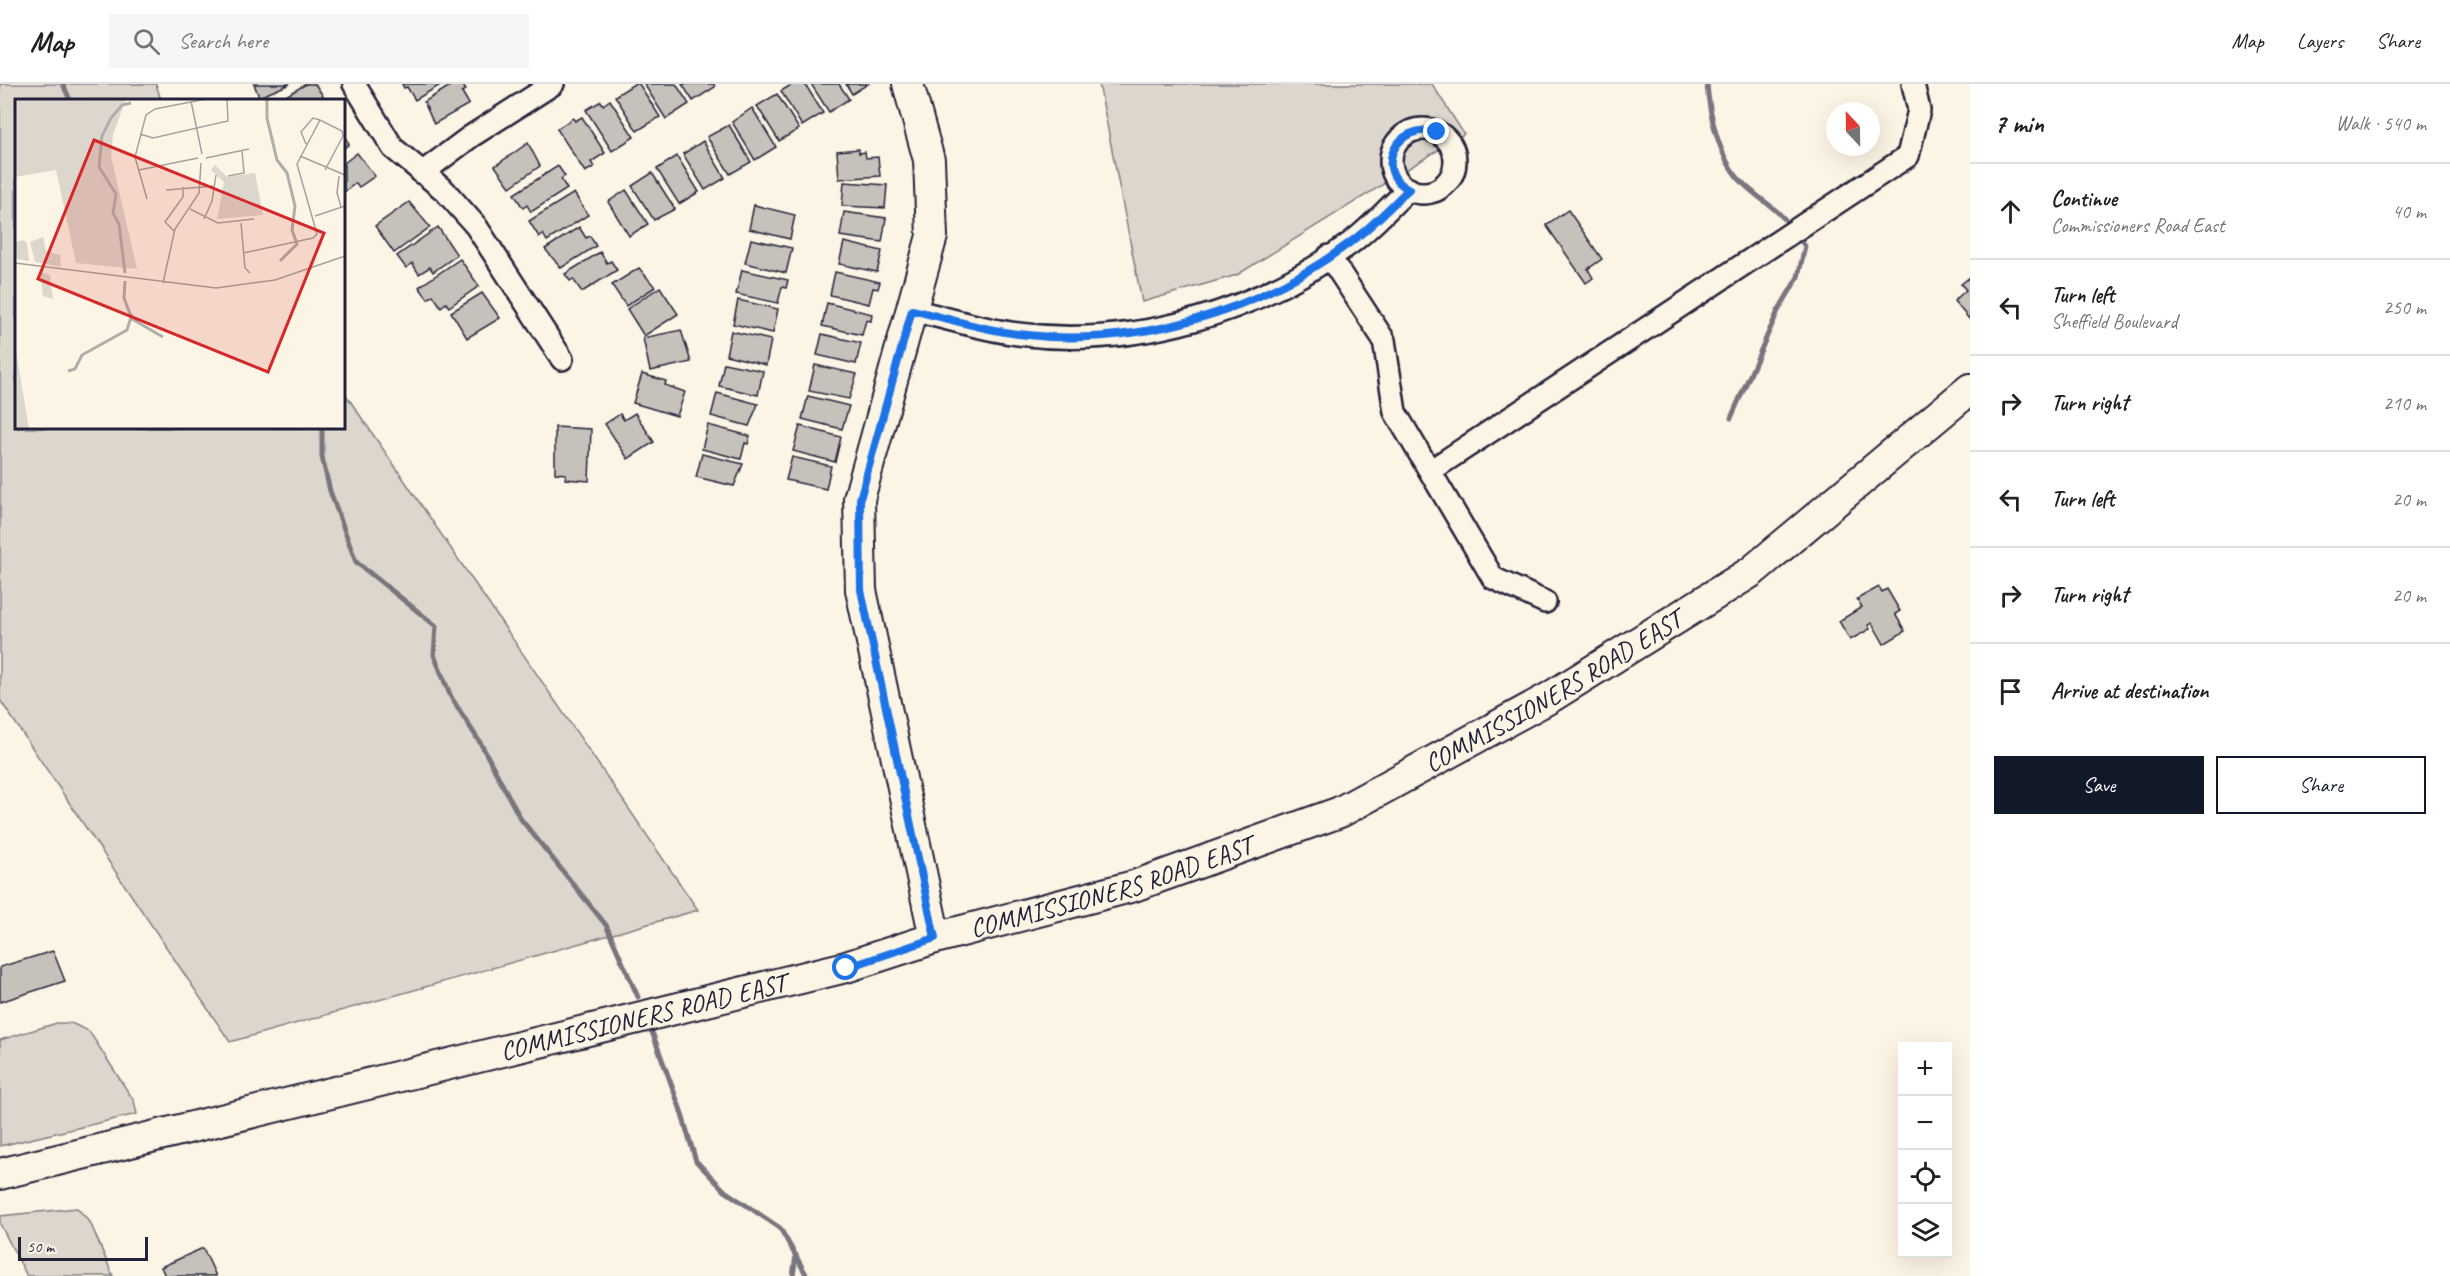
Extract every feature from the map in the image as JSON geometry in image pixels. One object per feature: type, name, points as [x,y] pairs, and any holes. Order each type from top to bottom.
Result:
[{"type":"main road","points":[[908,84],[929,160],[932,236],[860,499],[861,590],[935,938]]},
{"type":"main road","name":"COMMISSIONERS ROAD EAST","points":[[0,1174],[846,968],[935,938],[1134,886],[1340,812],[1549,698],[1751,572],[1970,390]]},
{"type":"street","points":[[354,84],[393,148],[445,191],[476,226],[562,359]]},
{"type":"street","points":[[422,173],[470,137],[553,84]]},
{"type":"street","points":[[1430,471],[1908,156],[1919,110],[1913,84]]},
{"type":"street","points":[[912,310],[1016,334],[1113,336],[1158,329],[1218,313],[1285,283],[1353,241],[1409,189]]},
{"type":"street","points":[[1329,256],[1384,340],[1395,412],[1493,578],[1545,602]]},
{"type":"shaded area","points":[[0,84],[156,84],[161,99],[15,99],[15,429],[345,429],[345,393],[698,910],[230,1042],[0,700]]},
{"type":"shaded area","points":[[1099,84],[1432,84],[1464,134],[1237,275],[1142,302]]},
{"type":"shaded area","points":[[57,1023],[71,1023],[89,1031],[134,1101],[137,1114],[0,1146],[0,1040]]},
{"type":"shaded area","points":[[77,1208],[90,1222],[113,1276],[27,1276],[0,1224],[0,1216]]},
{"type":"building","points":[[254,84],[290,84],[259,97]]},
{"type":"building","points":[[306,84],[315,84],[323,96],[320,99],[281,99]]},
{"type":"building","points":[[402,84],[442,84],[415,100],[407,87],[404,88]]},
{"type":"building","points":[[453,84],[462,84],[466,90],[462,92],[469,104],[434,124],[424,102]]},
{"type":"building","points":[[634,84],[639,84],[660,117],[637,131],[615,96]]},
{"type":"building","points":[[644,84],[676,84],[689,104],[666,119]]},
{"type":"building","points":[[682,84],[714,84],[715,87],[693,101]]},
{"type":"building","points":[[793,84],[805,84],[823,113],[802,126],[781,91]]},
{"type":"building","points":[[811,84],[839,84],[849,99],[829,112]]},
{"type":"building","points":[[846,84],[868,84],[852,94]]},
{"type":"building","points":[[777,94],[799,129],[779,141],[757,106]]},
{"type":"building","points":[[610,100],[634,137],[612,151],[586,110],[601,101],[603,105]]},
{"type":"building","points":[[752,108],[776,147],[755,160],[732,122]]},
{"type":"building","points":[[582,117],[605,153],[591,162],[594,167],[585,172],[557,129],[573,118],[575,121]]},
{"type":"building","points":[[729,125],[751,162],[730,174],[707,137]]},
{"type":"building","points":[[703,141],[725,178],[705,190],[683,154]]},
{"type":"building","points":[[528,143],[540,166],[510,187],[495,166]]},
{"type":"building","points":[[859,149],[859,153],[865,152],[866,158],[878,157],[880,176],[839,179],[837,151]]},
{"type":"building","points":[[357,153],[375,176],[359,187],[356,183],[345,191],[345,162]]},
{"type":"building","points":[[677,156],[699,192],[679,204],[657,169]]},
{"type":"building","points":[[558,166],[565,176],[561,179],[567,189],[531,212],[527,205],[523,208],[514,194]]},
{"type":"building","points":[[652,173],[675,209],[654,220],[632,186]]},
{"type":"building","points":[[844,182],[887,185],[885,208],[842,206]]},
{"type":"building","points":[[626,190],[648,224],[629,236],[608,202]]},
{"type":"building","points":[[574,193],[588,215],[547,241],[543,234],[539,237],[529,221]]},
{"type":"building","points":[[409,202],[430,227],[394,253],[375,226]]},
{"type":"building","points":[[754,205],[795,215],[790,239],[749,229]]},
{"type":"building","points":[[1568,210],[1602,259],[1588,269],[1593,278],[1586,283],[1546,225]]},
{"type":"building","points":[[844,212],[886,218],[882,242],[840,236]]},
{"type":"building","points":[[438,227],[457,255],[433,272],[430,267],[419,274],[412,263],[406,268],[397,256]]},
{"type":"building","points":[[579,227],[586,238],[590,236],[596,246],[561,268],[545,249]]},
{"type":"building","points":[[751,239],[792,248],[786,273],[745,263]]},
{"type":"building","points":[[844,242],[882,251],[877,272],[839,264]]},
{"type":"building","points":[[600,252],[607,263],[611,261],[617,270],[582,292],[573,279],[570,281],[565,274]]},
{"type":"building","points":[[460,259],[479,286],[449,307],[446,303],[441,307],[433,295],[428,299],[419,287]]},
{"type":"building","points":[[639,268],[655,287],[626,306],[612,285]]},
{"type":"building","points":[[742,270],[788,280],[786,288],[782,287],[778,303],[736,294]]},
{"type":"building","points":[[835,272],[880,282],[878,289],[873,288],[869,304],[830,295]]},
{"type":"building","points":[[1970,277],[1970,320],[1954,301],[1966,290],[1961,284]]},
{"type":"building","points":[[660,287],[678,314],[644,336],[627,309]]},
{"type":"building","points":[[482,293],[500,318],[467,338],[451,312]]},
{"type":"building","points":[[738,300],[778,309],[773,333],[733,324]]},
{"type":"building","points":[[827,303],[872,314],[871,321],[866,320],[862,335],[822,326]]},
{"type":"building","points":[[681,330],[691,362],[650,371],[643,338]]},
{"type":"building","points":[[731,331],[771,340],[766,365],[726,355]]},
{"type":"building","points":[[822,334],[861,343],[856,364],[817,355]]},
{"type":"building","points":[[724,363],[763,371],[758,395],[719,386]]},
{"type":"building","points":[[815,365],[857,374],[849,399],[809,391]]},
{"type":"building","points":[[642,374],[666,381],[665,385],[685,392],[677,416],[633,403]]},
{"type":"building","points":[[717,393],[758,404],[749,426],[711,416]]},
{"type":"building","points":[[808,396],[849,406],[842,429],[802,419]]},
{"type":"building","points":[[635,413],[654,442],[628,459],[605,424],[620,414],[624,420]]},
{"type":"building","points":[[708,425],[750,436],[748,444],[745,443],[741,459],[702,449]]},
{"type":"building","points":[[800,426],[841,437],[835,462],[793,451]]},
{"type":"building","points":[[555,427],[591,429],[589,481],[565,479],[566,474],[555,473]]},
{"type":"building","points":[[702,454],[743,464],[734,486],[696,477]]},
{"type":"building","points":[[792,457],[831,466],[826,489],[786,480]]},
{"type":"building","points":[[1879,587],[1882,592],[1887,589],[1900,611],[1895,614],[1905,631],[1884,644],[1872,623],[1868,625],[1870,629],[1850,640],[1839,621],[1862,607],[1857,599]]},
{"type":"building","points":[[53,951],[65,981],[0,1002],[0,967]]},
{"type":"building","points":[[203,1248],[216,1276],[165,1276],[161,1267]]},
{"type":"waterway","points":[[63,84],[70,99]]},
{"type":"waterway","points":[[1707,84],[1716,135],[1726,160],[1746,187],[1779,213],[1791,227]]},
{"type":"waterway","points":[[1731,418],[1778,311],[1798,277],[1805,246],[1796,235]]},
{"type":"waterway","points":[[322,429],[322,457],[330,491],[356,562],[436,626],[434,655],[451,697],[481,744],[520,818],[606,925],[638,997]]},
{"type":"waterway","points":[[652,1032],[680,1108],[696,1161],[725,1191],[780,1228],[807,1276]]},
{"type":"waterway","points":[[793,1276],[796,1255]]},
{"type":"route","points":[[846,968],[935,938],[861,590],[860,499],[912,310],[1016,334],[1041,336],[1113,336],[1158,329],[1218,313],[1285,283],[1353,241],[1409,189],[1398,180],[1393,171],[1391,161],[1397,142],[1415,130],[1426,129],[1437,132]]}]
